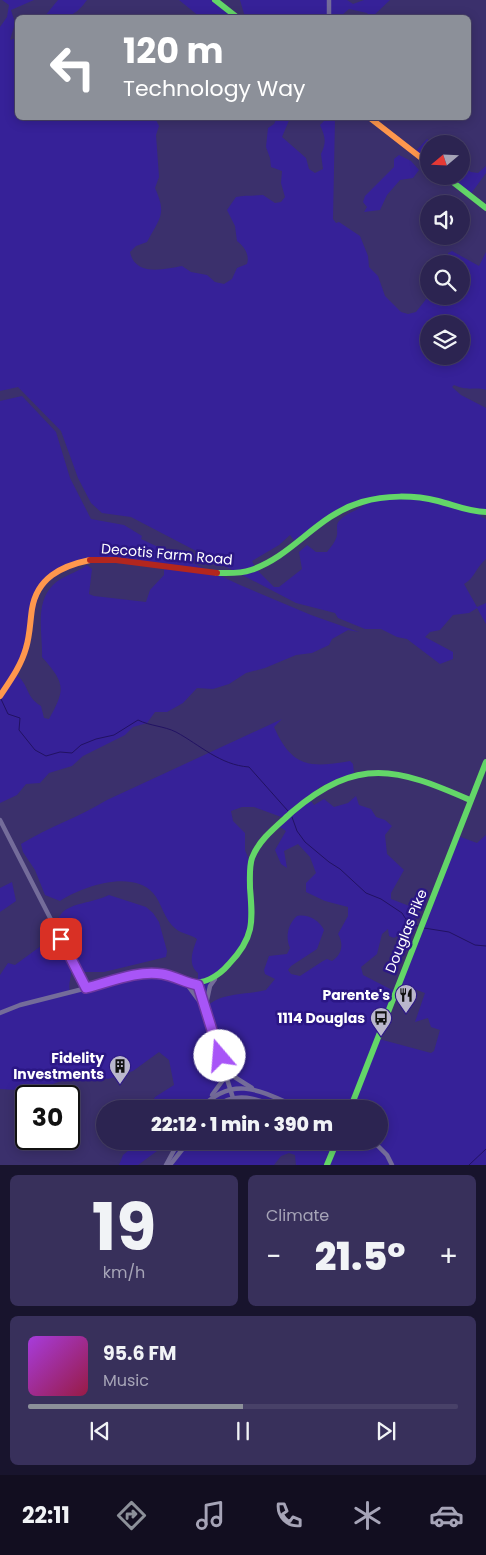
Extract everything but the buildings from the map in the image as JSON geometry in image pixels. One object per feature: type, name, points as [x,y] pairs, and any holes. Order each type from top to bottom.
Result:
[{"type":"street","points":[[215,0],[234,15]]},
{"type":"street","points":[[329,0],[329,15]]},
{"type":"street","points":[[373,120],[420,157]]},
{"type":"street","points":[[457,185],[486,208]]},
{"type":"street","name":"Decotis Farm Road","points":[[0,696],[26,651],[32,604],[36,592],[51,575],[70,563],[96,559],[236,573],[264,565],[328,516],[362,502],[426,498],[466,511],[486,512]]},
{"type":"street","name":"Douglas Pike","points":[[353,1100],[486,762]]},
{"type":"street","points":[[205,1009],[210,986],[240,954],[248,942],[253,927],[250,873],[253,857],[276,826],[327,786],[349,776],[372,771],[395,771],[422,778],[470,800]]},
{"type":"street","points":[[0,820],[86,988]]},
{"type":"street","points":[[0,1013],[20,1005],[144,973],[167,975],[186,983],[198,985],[215,979]]},
{"type":"street","points":[[186,983],[205,1009]]},
{"type":"street","points":[[198,985],[233,1098]]},
{"type":"street","points":[[225,1071],[253,1088],[280,1100]]},
{"type":"street","points":[[210,1098],[223,1080],[225,1071]]},
{"type":"street","points":[[210,1098],[231,1090],[253,1088]]},
{"type":"street","points":[[230,1100],[250,1097],[258,1100]]},
{"type":"street","points":[[168,1165],[175,1150]]},
{"type":"street","points":[[168,1165],[181,1150]]},
{"type":"street","points":[[327,1165],[334,1150]]},
{"type":"street","points":[[381,1150],[392,1165]]},
{"type":"shaded area","points":[[2,0],[34,0],[11,10],[15,23],[10,40],[15,39],[15,120],[156,120],[159,126],[156,135],[159,177],[155,188],[161,204],[160,216],[147,242],[136,246],[130,252],[133,260],[144,268],[152,270],[182,266],[191,272],[207,275],[215,282],[224,284],[232,279],[237,268],[247,264],[247,254],[242,245],[237,241],[235,226],[227,210],[236,197],[263,195],[275,203],[281,202],[285,197],[281,183],[282,171],[271,167],[266,147],[268,128],[276,120],[289,120],[282,137],[306,158],[309,169],[315,173],[323,169],[321,154],[325,139],[320,125],[325,120],[335,120],[333,219],[336,223],[339,222],[360,236],[368,256],[369,267],[378,276],[385,296],[401,312],[408,314],[416,312],[422,305],[470,305],[470,261],[479,266],[486,252],[486,390],[454,385],[452,387],[461,395],[486,408],[486,513],[480,516],[486,519],[486,559],[471,579],[464,584],[477,607],[486,603],[486,624],[477,608],[469,613],[453,615],[440,630],[430,632],[425,637],[453,652],[453,659],[440,664],[407,639],[397,637],[381,629],[365,629],[338,618],[335,613],[296,603],[131,517],[102,513],[91,503],[78,478],[61,431],[18,387],[0,391],[0,27],[7,17],[9,5]],"holes":[[[364,501],[364,505],[338,522],[336,537],[327,552],[316,552],[307,545],[299,552],[302,569],[279,587],[274,587],[256,569],[252,561],[279,545],[290,535],[295,542],[342,509]]]},
{"type":"shaded area","points":[[58,0],[87,0],[71,15],[46,15]]},
{"type":"shaded area","points":[[179,0],[216,0],[236,15],[198,15]]},
{"type":"shaded area","points":[[240,0],[347,0],[353,4],[364,0],[390,0],[374,15],[349,9],[342,15],[244,15]]},
{"type":"shaded area","points":[[420,147],[420,156],[415,152]]},
{"type":"shaded area","points":[[399,155],[411,161],[419,170],[413,178],[400,180],[387,195],[380,210],[364,212],[367,207],[363,202],[365,196],[394,167],[394,159]]},
{"type":"shaded area","points":[[486,166],[486,173],[470,195],[457,185],[470,185],[470,171],[478,173]]},
{"type":"shaded area","points":[[452,251],[459,255],[448,255]]},
{"type":"shaded area","points":[[22,396],[56,432],[70,478],[91,519],[124,525],[142,536],[141,539],[240,585],[311,615],[359,632],[348,630],[332,639],[329,645],[312,653],[296,655],[265,668],[246,673],[229,684],[213,689],[197,688],[183,703],[167,712],[155,712],[147,723],[133,727],[125,735],[83,756],[72,766],[49,773],[40,783],[26,784],[17,795],[0,803],[0,401]],"holes":[[[93,558],[164,567],[164,575],[150,590],[146,602],[89,594],[92,569],[87,565],[53,585],[43,601],[41,610],[42,657],[59,680],[60,693],[55,709],[49,719],[44,718],[41,706],[32,699],[17,675],[23,664],[39,591],[59,569]]]},
{"type":"shaded area","points":[[282,719],[274,727],[288,751],[296,758],[314,764],[350,761],[353,764],[354,773],[320,787],[308,797],[314,805],[324,799],[334,807],[348,803],[356,796],[359,805],[371,809],[376,817],[385,820],[392,826],[385,835],[387,854],[404,870],[391,893],[391,899],[412,907],[415,914],[409,928],[394,938],[389,936],[388,929],[382,934],[377,954],[361,967],[363,975],[394,991],[379,1039],[431,1053],[434,1051],[440,1030],[431,1027],[428,1018],[415,1022],[425,993],[398,983],[458,836],[477,843],[486,835],[486,1165],[296,1165],[295,1155],[289,1153],[281,1156],[274,1165],[168,1165],[177,1150],[388,1150],[388,1100],[153,1100],[174,1085],[169,1060],[159,1052],[133,1071],[108,1079],[82,1074],[50,1085],[15,1085],[15,1090],[0,1089],[0,975],[8,963],[15,965],[45,943],[47,939],[42,932],[57,942],[68,960],[71,972],[70,992],[118,977],[146,973],[184,982],[198,981],[198,973],[192,961],[197,939],[178,931],[172,925],[156,897],[144,886],[133,882],[106,883],[80,890],[60,901],[45,895],[35,870],[23,852],[21,844],[107,800]],"holes":[[[242,807],[254,807],[284,818],[277,825],[286,831],[275,850],[281,864],[287,868],[284,851],[298,844],[310,857],[316,873],[306,883],[306,892],[325,901],[348,907],[348,916],[338,934],[341,942],[340,952],[332,961],[327,959],[300,976],[291,974],[288,970],[291,966],[317,949],[324,930],[313,919],[297,916],[291,923],[288,931],[290,948],[287,954],[269,956],[264,970],[265,974],[275,979],[266,990],[225,997],[210,1004],[205,1009],[211,980],[238,954],[252,931],[249,860],[245,850],[245,833],[233,821],[231,811]]]},
{"type":"shaded area","points":[[12,882],[16,901],[0,912],[0,888]]},
{"type":"shaded area","points":[[109,895],[146,907],[153,913],[159,922],[167,951],[166,957],[104,972],[82,972],[79,969],[64,942],[59,929],[59,919],[63,912],[70,908]]},
{"type":"shaded area","points":[[129,1150],[158,1150],[138,1165],[119,1165],[123,1155]]},
{"type":"waterway","points":[[1,699],[8,714],[20,718],[19,730],[35,750],[46,756],[60,752],[72,753],[81,745],[114,735],[138,720],[176,732],[229,763],[249,767],[288,811]]},
{"type":"waterway","points":[[292,817],[297,831],[305,842],[340,869],[366,893],[381,899],[402,913],[409,924],[418,926]]},
{"type":"waterway","points":[[424,928],[449,932],[475,945],[486,946]]},
{"type":"waterway","points":[[469,1165],[486,1149]]},
{"type":"traffic: fast","points":[[215,0],[234,15]]},
{"type":"traffic: fast","points":[[457,185],[486,208]]},
{"type":"traffic: fast","points":[[217,573],[243,572],[266,564],[332,516],[362,502],[390,497],[419,498],[438,501],[468,510],[486,512]]},
{"type":"traffic: fast","points":[[354,1100],[486,762]]},
{"type":"traffic: fast","points":[[186,983],[210,979],[220,973],[237,955],[250,929],[252,911],[250,869],[255,851],[275,827],[316,794],[337,782],[358,775],[378,773],[421,780],[470,800]]},
{"type":"traffic: fast","points":[[327,1165],[333,1150]]},
{"type":"traffic: slow","points":[[373,120],[420,157]]},
{"type":"traffic: slow","points":[[0,696],[24,655],[32,609],[39,589],[45,581],[60,570],[90,560]]},
{"type":"traffic: jam","points":[[90,560],[116,560],[217,573]]},
{"type":"place","name":"Parente's","points":[[406,1014]]},
{"type":"place","name":"1114 Douglas","points":[[381,1037]]},
{"type":"place","name":"Fidelity Investments","points":[[120,1085]]},
{"type":"route","points":[[61,939],[86,988],[144,973],[160,973],[180,979],[186,983],[198,985],[220,1056]]}]
